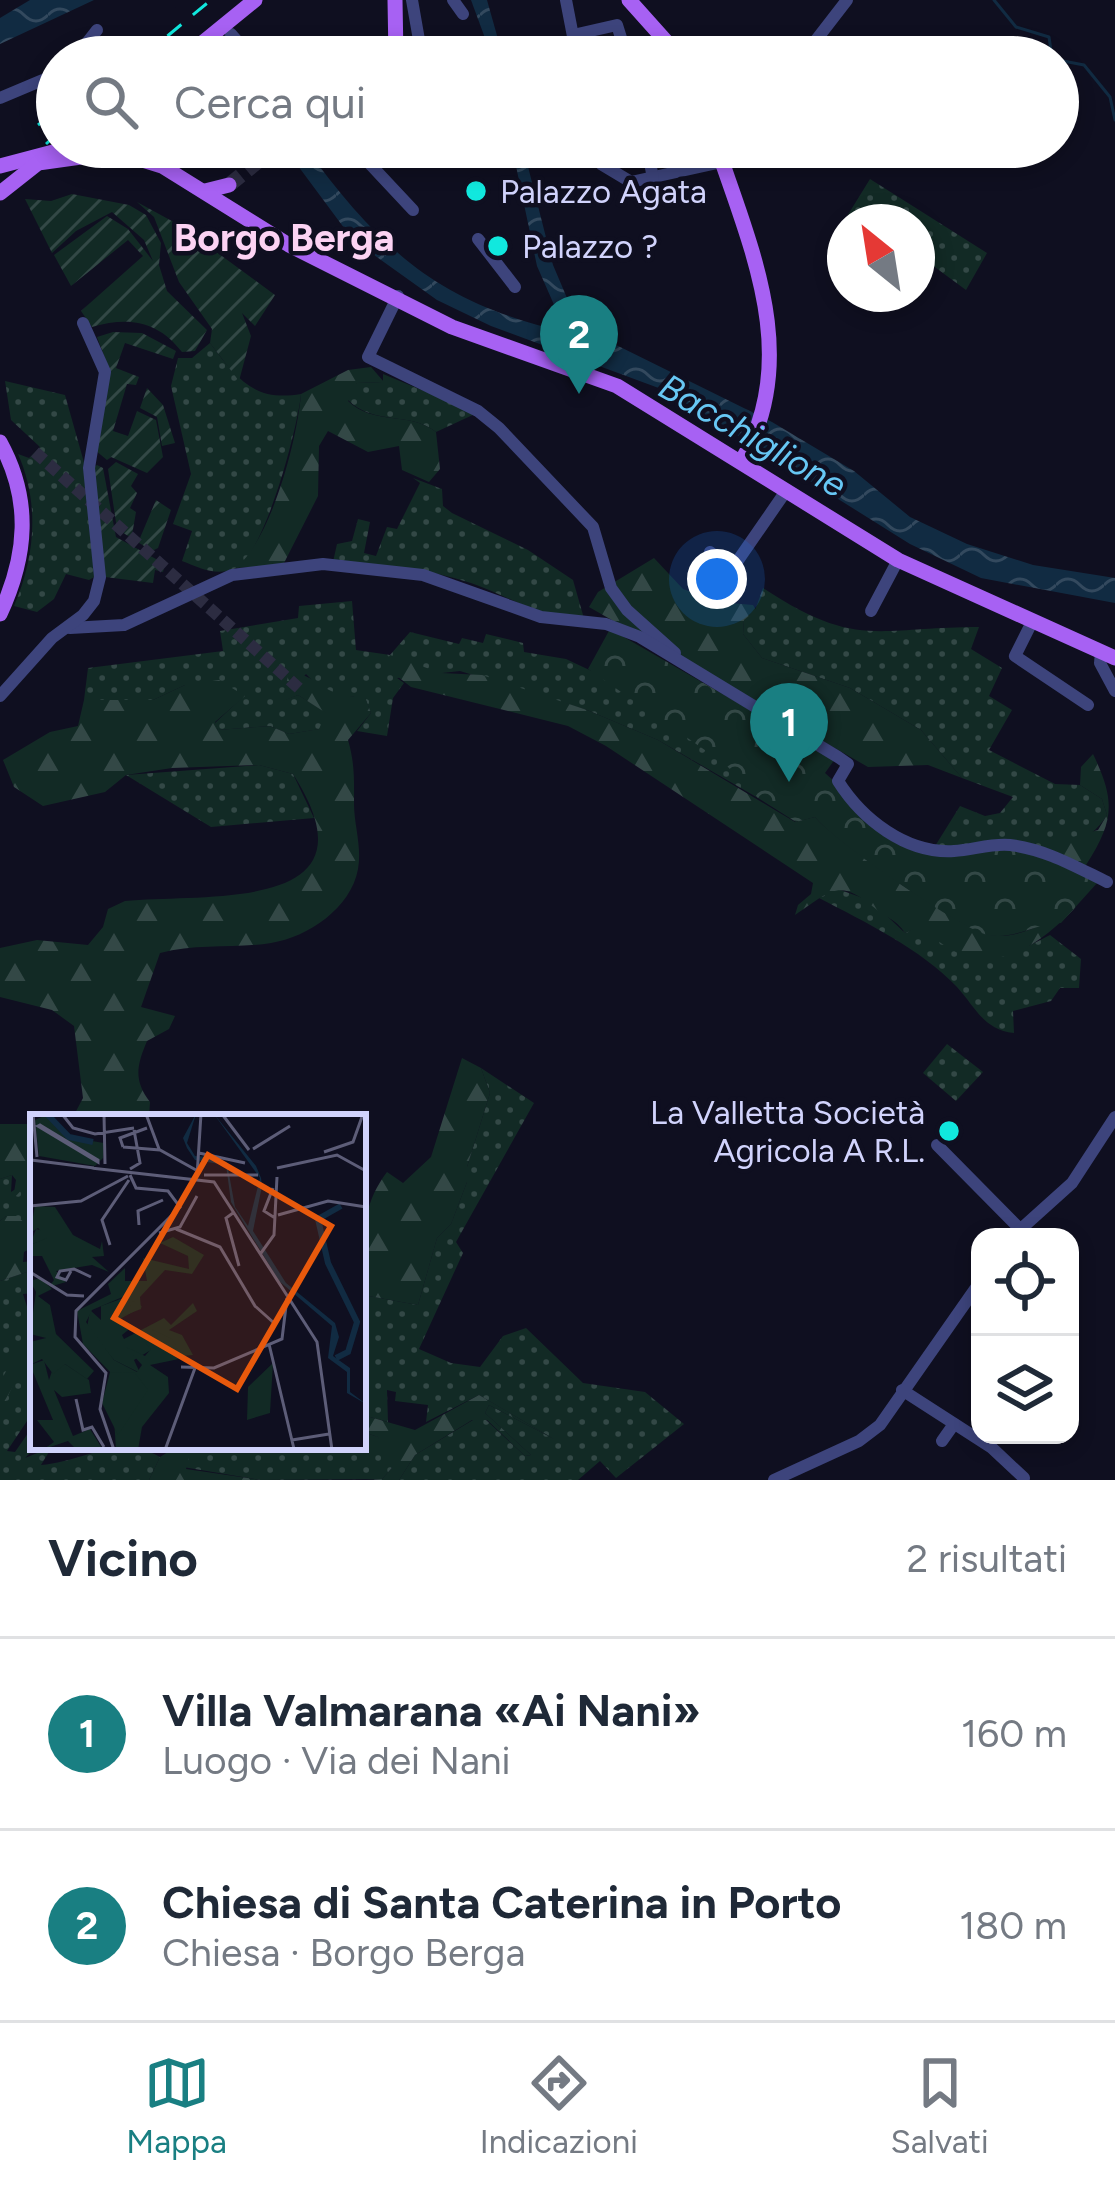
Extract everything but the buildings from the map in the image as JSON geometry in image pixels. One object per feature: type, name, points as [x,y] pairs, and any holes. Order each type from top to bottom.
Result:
[{"type":"main road","points":[[233,36],[255,0]]},
{"type":"main road","points":[[395,0],[396,36]]},
{"type":"main road","points":[[629,0],[665,36]]},
{"type":"main road","points":[[3,190],[8,158]]},
{"type":"main road","points":[[165,168],[308,255],[452,327],[617,386],[898,560],[1108,655]]},
{"type":"main road","points":[[723,168],[764,286],[771,349],[751,445],[742,462]]},
{"type":"main road","points":[[205,191],[228,186],[226,198],[236,211]]},
{"type":"main road","points":[[0,442],[12,463],[24,534],[17,577],[0,614]]},
{"type":"street","points":[[412,0],[418,36]]},
{"type":"street","points":[[453,0],[463,14]]},
{"type":"street","points":[[566,0],[573,35],[617,25],[620,36]]},
{"type":"street","points":[[818,36],[848,0]]},
{"type":"street","points":[[92,36],[97,30]]},
{"type":"street","points":[[0,98],[36,83]]},
{"type":"street","points":[[379,168],[413,210]]},
{"type":"street","points":[[607,168],[624,180],[653,178],[682,168]]},
{"type":"street","points":[[651,168],[653,178]]},
{"type":"street","points":[[478,238],[515,287]]},
{"type":"street","points":[[398,296],[368,357],[478,411],[499,428],[593,526],[601,566],[627,610],[692,670]]},
{"type":"street","points":[[0,696],[52,638],[70,628],[94,601],[100,577],[88,468],[105,372],[83,323]]},
{"type":"street","points":[[710,552],[732,569],[786,491]]},
{"type":"street","points":[[871,611],[898,560]]},
{"type":"street","points":[[70,628],[124,625],[232,575],[344,565],[423,575],[541,617],[607,625],[640,638],[848,764],[838,781],[847,795],[874,821],[913,846],[932,851],[1009,845],[1046,853],[1111,883]]},
{"type":"street","points":[[1033,620],[1015,656],[1088,705]]},
{"type":"street","points":[[1108,655],[1100,663],[1115,691]]},
{"type":"street","points":[[1020,1228],[1072,1184],[1115,1118]]},
{"type":"street","points":[[937,1145],[1011,1228]]},
{"type":"street","points":[[774,1480],[803,1474],[870,1433],[971,1294]]},
{"type":"street","points":[[902,1390],[992,1448],[1024,1478]]},
{"type":"street","points":[[942,1441],[954,1424]]},
{"type":"green space","points":[[870,179],[910,204],[855,204]]},
{"type":"green space","points":[[72,194],[129,205],[146,215],[161,243],[159,265],[167,291],[207,330],[195,351],[182,352],[163,333],[142,324],[92,327],[81,311],[143,256],[128,240],[71,286],[54,255],[107,216],[128,229],[153,261],[144,240],[112,212],[76,231],[52,253],[25,199],[51,201]]},
{"type":"green space","points":[[137,202],[181,226],[275,295],[255,326],[242,313],[251,336],[239,381],[210,343],[212,329],[179,282],[154,217]]},
{"type":"green space","points":[[935,220],[987,253],[966,290],[935,267]]},
{"type":"green space","points":[[142,333],[176,351],[173,359],[125,343],[116,368],[139,377],[136,385],[127,384],[113,431],[128,436],[137,411],[156,420],[163,457],[147,473],[111,457],[107,460],[95,450],[108,366],[97,337]]},
{"type":"green space","points":[[210,343],[248,385],[271,394],[301,394],[269,515],[247,558],[222,572],[182,561],[192,531],[173,524],[191,474],[171,386],[178,358],[192,358]]},
{"type":"green space","points":[[371,367],[384,382],[357,383],[348,401],[369,413],[415,422],[436,432],[440,469],[429,482],[402,470],[399,446],[368,452],[328,431],[319,446],[318,496],[283,565],[236,568],[249,554],[271,512],[288,462],[301,394],[348,370]]},
{"type":"green space","points":[[383,374],[477,413],[436,432],[415,422],[369,413],[348,400],[357,383],[383,382]]},
{"type":"green space","points":[[5,381],[65,395],[85,466],[96,576],[89,580],[66,574],[54,599],[37,612],[14,606],[27,569],[32,530],[30,492],[18,454],[29,458],[40,447],[11,420]]},
{"type":"green space","points":[[147,388],[163,405],[175,443],[162,446],[157,417],[140,408]]},
{"type":"green space","points":[[116,462],[138,474],[131,486],[137,493],[130,508],[136,512],[132,535],[140,538],[156,500],[171,510],[158,548],[152,551],[117,529],[108,469]]},
{"type":"green space","points":[[92,468],[103,468],[116,537],[165,564],[163,572],[155,570],[153,583],[105,577]]},
{"type":"green space","points":[[413,478],[442,489],[443,506],[452,513],[528,550],[573,580],[585,622],[540,612],[437,574],[333,562],[337,544],[352,541],[358,519],[370,522],[364,553],[376,556],[387,527],[397,529],[420,483]]},
{"type":"green space","points":[[654,558],[683,589],[719,602],[753,605],[756,610],[744,620],[743,634],[762,658],[850,688],[921,730],[962,778],[928,765],[868,767],[589,607],[598,592]]},
{"type":"green space","points":[[763,588],[846,628],[979,627],[971,649],[1002,668],[989,696],[1012,710],[989,750],[1055,784],[1080,785],[1102,799],[1107,815],[1093,832],[1052,850],[932,851],[960,806],[985,816],[1000,813],[1013,797],[962,778],[921,730],[850,688],[762,658],[743,634],[744,620],[755,610]]},
{"type":"green space","points":[[352,601],[356,650],[390,655],[410,632],[459,644],[462,638],[483,643],[486,634],[523,643],[524,652],[566,659],[600,675],[611,658],[773,776],[758,798],[658,740],[587,710],[460,671],[397,678],[404,683],[393,698],[387,736],[357,731],[371,713],[365,698],[326,694],[306,674],[282,701],[298,695],[327,713],[320,729],[289,734],[270,726],[218,730],[215,723],[244,696],[185,685],[153,700],[84,700],[88,668],[223,651],[220,631],[298,618],[299,606]]},
{"type":"green space","points":[[610,629],[835,759],[825,773],[911,850],[931,855],[995,846],[1029,851],[1098,882],[1061,923],[1007,935],[974,929],[870,863],[815,817],[796,822],[758,798],[725,764],[588,669]]},
{"type":"green space","points":[[390,655],[441,673],[482,675],[658,740],[795,822],[815,817],[899,883],[976,930],[1002,936],[1024,932],[1076,907],[1028,947],[983,959],[954,951],[917,928],[905,933],[844,890],[828,894],[795,915],[798,905],[811,894],[813,883],[606,746],[568,726],[411,687],[384,666]]},
{"type":"green space","points":[[289,673],[338,693],[365,697],[371,713],[348,740],[359,853],[354,883],[326,918],[285,940],[160,953],[141,1007],[175,1016],[169,1029],[147,1041],[141,1058],[139,1079],[150,1102],[149,1114],[75,1114],[83,1098],[74,1026],[52,1010],[0,997],[0,948],[37,940],[88,945],[103,927],[108,909],[125,901],[238,894],[274,887],[301,874],[316,852],[315,819],[293,774],[259,765],[126,775],[105,792],[43,806],[14,787],[3,760],[50,732],[78,726],[84,700],[153,700],[185,685],[219,680],[245,696],[215,722],[218,730],[270,726],[289,734],[319,729],[326,713],[298,695],[281,702]]},
{"type":"green space","points":[[1093,754],[1108,797],[1107,822],[1086,865],[1074,866],[1046,853],[1059,841],[1098,830],[1107,815],[1102,799],[1080,785],[1081,767]]},
{"type":"green space","points":[[259,765],[293,774],[314,818],[211,827],[126,775]]},
{"type":"green space","points":[[835,888],[871,901],[905,933],[917,927],[981,956],[1010,953],[1050,935],[1081,959],[1079,988],[1060,988],[1051,1001],[1013,1011],[1014,1033],[995,1028],[927,960],[819,898]]},
{"type":"green space","points":[[947,1044],[983,1072],[956,1101],[923,1073]]},
{"type":"green space","points":[[462,1058],[481,1068],[490,1093],[451,1224],[437,1238],[418,1305],[366,1296],[366,1220],[378,1186],[387,1172],[403,1183],[431,1157]]},
{"type":"green space","points":[[481,1068],[534,1103],[456,1242],[463,1253],[419,1349],[451,1363],[480,1367],[503,1336],[526,1328],[583,1383],[645,1392],[684,1424],[616,1478],[600,1461],[578,1480],[399,1480],[415,1455],[473,1420],[486,1420],[525,1456],[531,1455],[485,1413],[489,1405],[554,1439],[479,1395],[426,1422],[428,1405],[395,1401],[396,1392],[387,1390],[388,1422],[366,1416],[366,1296],[418,1305],[437,1238],[451,1224],[467,1182],[467,1167],[490,1093]]},
{"type":"green space","points":[[0,1124],[30,1124],[30,1181],[13,1199],[16,1180],[12,1175],[0,1179]]},
{"type":"green space","points":[[12,1175],[11,1192],[30,1180],[30,1228],[6,1216],[0,1221],[0,1179]]},
{"type":"green space","points":[[16,1216],[30,1227],[30,1249],[24,1252],[23,1262],[30,1261],[30,1271],[0,1281],[0,1221]]},
{"type":"green space","points":[[30,1271],[30,1293],[23,1294],[30,1316],[30,1416],[7,1451],[15,1452],[30,1430],[33,1450],[25,1458],[50,1450],[41,1465],[107,1450],[144,1450],[160,1457],[149,1480],[0,1480],[0,1281]]},
{"type":"green space","points":[[23,1341],[27,1355],[0,1413],[0,1382]]},
{"type":"green space","points":[[479,1395],[556,1440],[489,1405],[485,1413],[531,1455],[525,1456],[487,1420],[472,1420],[415,1455],[399,1480],[365,1480],[382,1479],[392,1468],[381,1457],[378,1437],[366,1433],[366,1416],[415,1430]]},
{"type":"green space","points":[[366,1433],[378,1437],[392,1468],[382,1479],[261,1480],[183,1467],[191,1450],[366,1450]]},
{"type":"green space","points":[[171,1450],[191,1450],[186,1469],[261,1480],[149,1480],[160,1457]]},
{"type":"water","points":[[30,0],[94,0],[0,44],[0,18]]},
{"type":"water","points":[[471,0],[487,0],[497,36],[484,36]]},
{"type":"water","name":"Bacchiglione","points":[[300,168],[321,168],[387,243],[447,288],[521,320],[566,332],[537,266],[516,168],[528,168],[553,265],[567,298],[604,339],[772,422],[854,471],[910,517],[967,544],[1033,565],[1115,578],[1115,603],[981,578],[910,544],[664,390],[491,326],[437,300],[353,240]]},
{"type":"pier","points":[[184,0],[196,0],[207,12],[183,32],[167,15]]},
{"type":"waterway","points":[[994,0],[1016,27],[1046,36]]},
{"type":"waterway","points":[[1079,64],[1110,97],[1115,120]]},
{"type":"tunnel","points":[[229,185],[250,168]]},
{"type":"tunnel","points":[[35,452],[302,691]]},
{"type":"railway","points":[[167,36],[211,0]]},
{"type":"place","name":"Palazzo Agata","points":[[476,191]]},
{"type":"place","name":"Palazzo ?","points":[[498,246]]},
{"type":"place","name":"Chiesa di Santa Caterina in Porto","points":[[579,394]]},
{"type":"place","name":"Villa Valmarana «Ai Nani»","points":[[789,782]]},
{"type":"place","name":"La Valletta Società Agricola A R.L.","points":[[949,1131]]},
{"type":"district","name":"Borgo Berga","points":[[284,237]]}]
